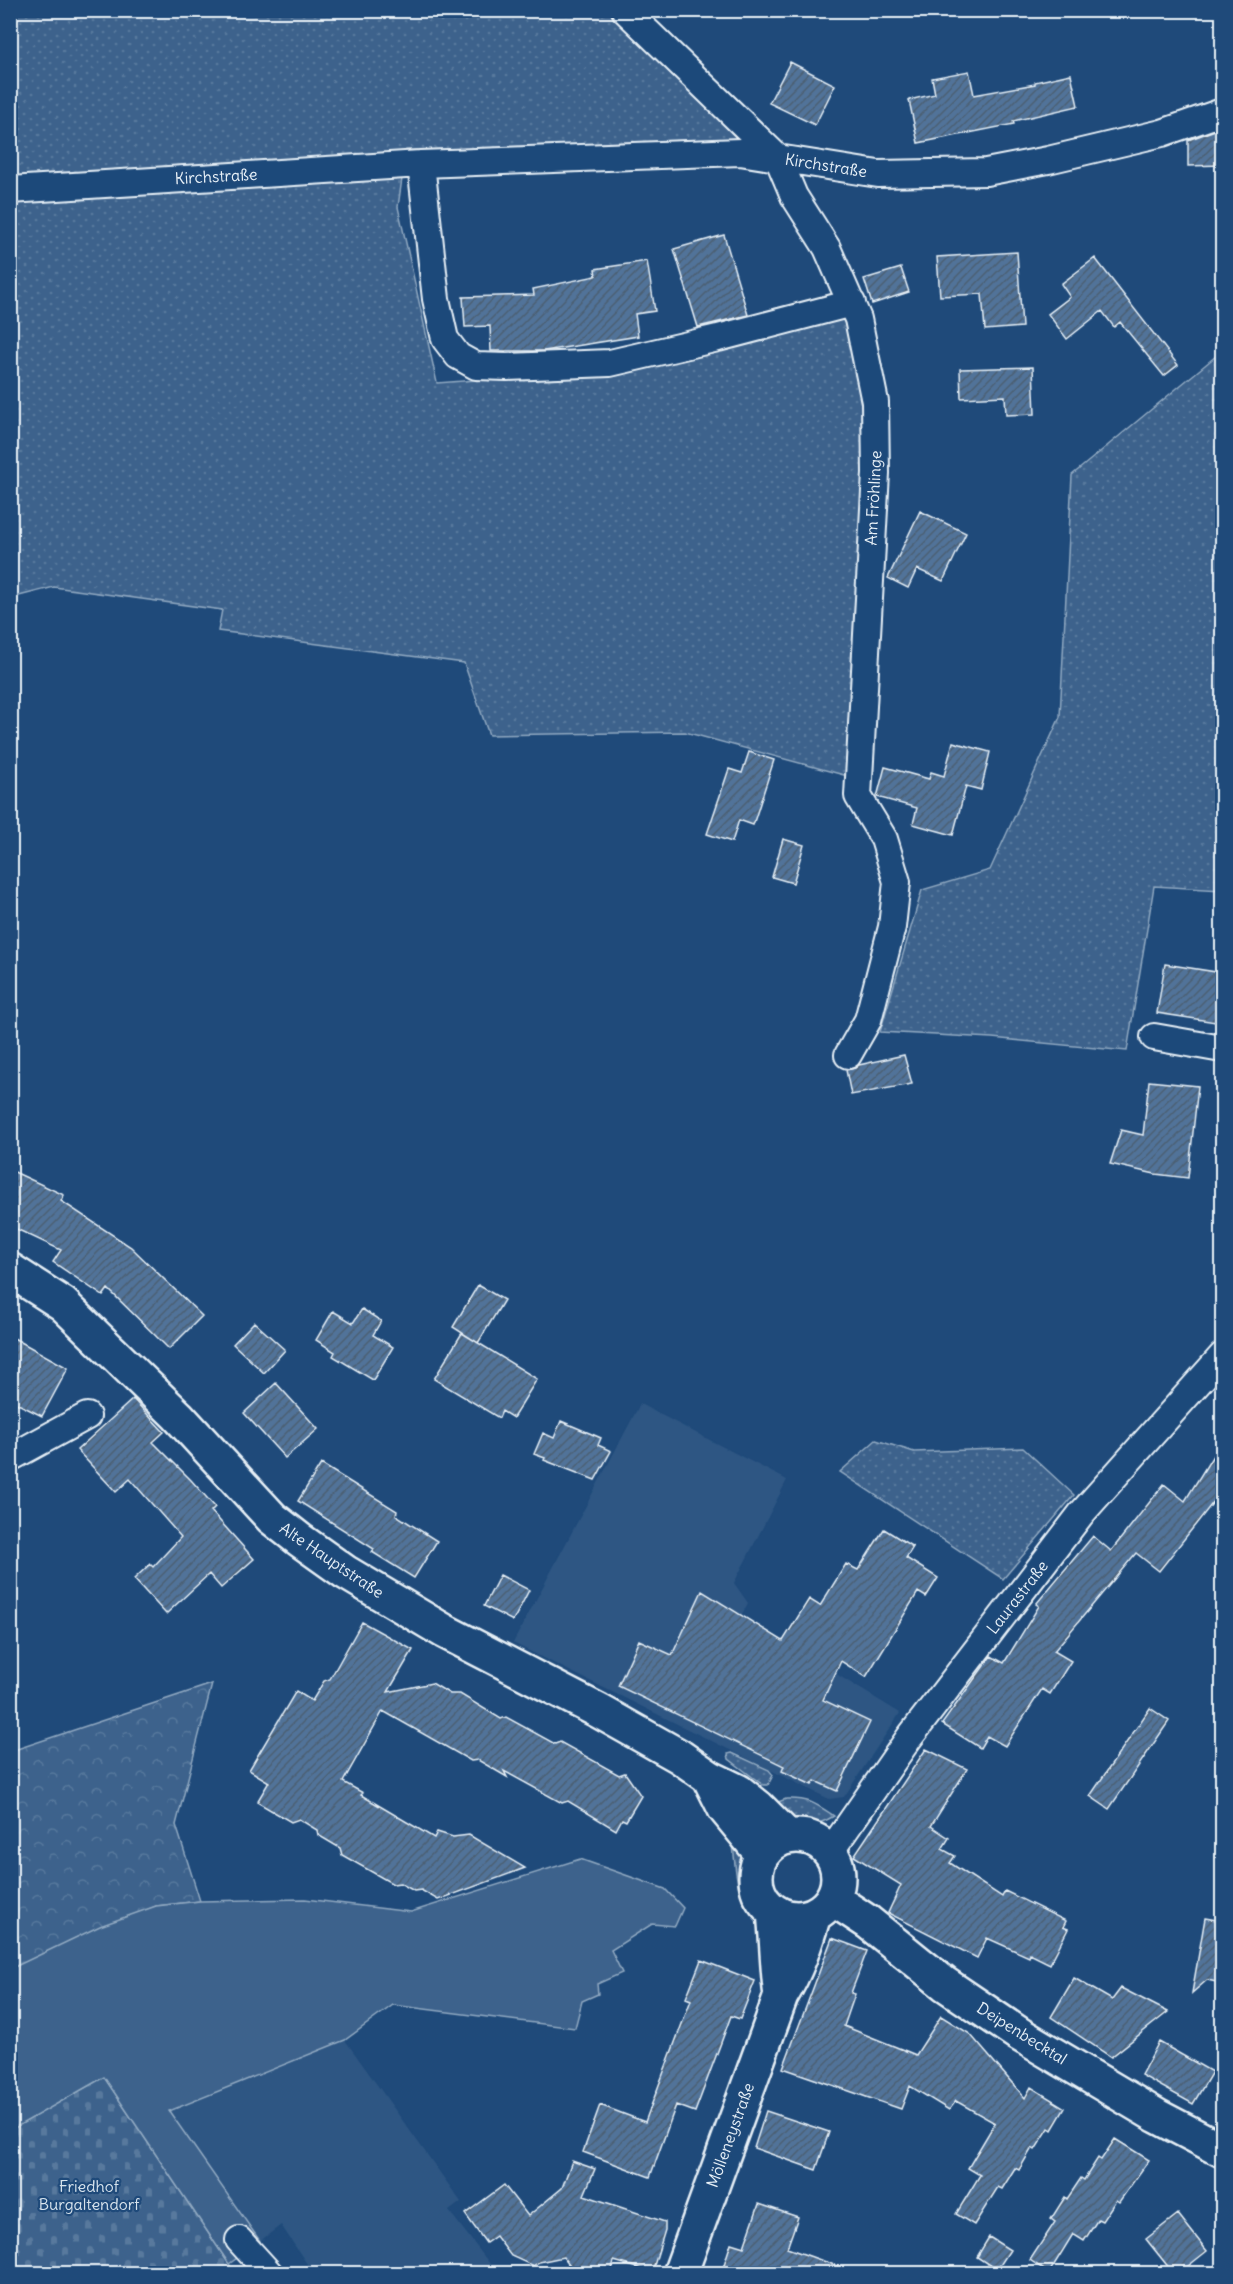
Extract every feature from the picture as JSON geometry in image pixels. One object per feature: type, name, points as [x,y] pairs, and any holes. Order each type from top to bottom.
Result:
[{"type":"main road","name":"Alte Hauptstraße","points":[[10,1270],[63,1304],[178,1416],[272,1518],[300,1540],[351,1575],[444,1631],[599,1711],[679,1756],[709,1777],[738,1791],[758,1807],[775,1845]]},
{"type":"main road","points":[[803,1836],[818,1841],[830,1852],[837,1866],[838,1883],[823,1907],[794,1919],[774,1912],[762,1901],[756,1886],[756,1870],[775,1845],[803,1836]]},
{"type":"main road","name":"Mölleneystraße","points":[[680,2274],[781,1996],[823,1907]]},
{"type":"main road","name":"Deipenbecktal","points":[[823,1907],[868,1922],[945,1984],[1019,2034],[1157,2116],[1222,2150]]},
{"type":"main road","name":"Mölleneystraße","points":[[774,1912],[778,1950],[777,1970],[781,1996]]},
{"type":"street","name":"Am Fröhlinge","points":[[625,10],[778,158],[794,196],[827,248],[858,319],[874,402],[876,473],[858,796],[884,839],[897,882],[892,927],[868,1020],[848,1054]]},
{"type":"street","name":"Kirchstraße","points":[[10,190],[421,164],[740,152],[878,174],[986,172],[1162,133],[1222,112]]},
{"type":"street","points":[[421,164],[436,299],[445,339],[458,356],[476,366],[507,368],[610,363],[852,303]]},
{"type":"street","points":[[1154,1036],[1222,1049]]},
{"type":"street","name":"Laurastraße","points":[[830,1852],[909,1738],[1081,1514],[1222,1356]]},
{"type":"street","points":[[10,1458],[87,1416]]},
{"type":"street","points":[[239,2240],[270,2274]]},
{"type":"shaded area","points":[[640,1404],[787,1480],[734,1583],[748,1603],[741,1616],[900,1713],[844,1797],[829,1799],[513,1643]]},
{"type":"shaded area","points":[[345,2040],[461,2202],[449,2211],[497,2273],[313,2273],[281,2225],[260,2241],[168,2111]]},
{"type":"green space","points":[[10,11],[615,11],[740,142],[406,150],[398,207],[437,383],[608,370],[849,309],[870,401],[855,778],[685,732],[489,735],[464,663],[218,631],[222,610],[54,587],[11,598]]},
{"type":"green space","points":[[1222,351],[1222,890],[1154,886],[1127,1051],[992,1038],[880,1032],[922,890],[990,870],[1060,717],[1072,475]]},
{"type":"green space","points":[[876,1440],[914,1452],[1023,1448],[1074,1495],[1003,1579],[840,1472]]},
{"type":"green space","points":[[212,1684],[176,1825],[200,1901],[156,1906],[11,1969],[11,1751]]},
{"type":"green space","points":[[732,1753],[769,1770],[773,1775],[768,1785],[763,1785],[729,1759],[728,1754]]},
{"type":"green space","points":[[786,1799],[812,1803],[834,1816],[816,1824],[801,1824],[787,1817],[773,1804]]},
{"type":"green space","points":[[735,1840],[743,1846],[746,1890],[762,1916],[765,1926],[748,1908],[739,1890],[733,1845]]},
{"type":"green space","points":[[580,1859],[665,1889],[683,1908],[675,1926],[652,1924],[611,1950],[622,1973],[597,1984],[598,1994],[582,2001],[575,2028],[393,2005],[345,2040],[169,2111],[260,2241],[229,2264],[104,2077],[11,2130],[10,1969],[100,1926],[156,1906],[200,1901],[305,1899],[411,1912]]},
{"type":"green space","name":"Friedhof Burgaltendorf","points":[[104,2077],[235,2273],[11,2273],[10,2130]]},
{"type":"building","points":[[790,62],[835,85],[815,125],[769,103]]},
{"type":"building","points":[[969,71],[974,95],[1035,84],[1035,82],[1071,74],[1078,106],[1013,121],[1014,124],[918,143],[909,100],[935,94],[932,78]]},
{"type":"building","points":[[1215,130],[1222,130],[1222,165],[1188,166],[1188,140]]},
{"type":"building","points":[[724,235],[748,315],[698,327],[674,249]]},
{"type":"building","points":[[1017,252],[1022,327],[985,330],[982,294],[940,296],[937,257]]},
{"type":"building","points":[[1095,258],[1178,365],[1164,376],[1120,322],[1114,327],[1102,311],[1067,339],[1048,314],[1070,297],[1061,284]]},
{"type":"building","points":[[647,261],[655,311],[635,314],[638,336],[544,351],[491,351],[490,326],[465,327],[463,297],[534,295],[533,289],[596,276],[595,269]]},
{"type":"building","points":[[901,268],[909,292],[872,304],[864,279]]},
{"type":"building","points":[[1033,367],[1035,414],[1006,415],[1005,396],[961,398],[960,369]]},
{"type":"building","points":[[920,511],[966,533],[943,581],[917,569],[908,588],[888,578]]},
{"type":"building","points":[[953,742],[990,752],[981,790],[966,786],[953,835],[913,824],[917,808],[877,797],[885,767],[929,779],[931,772],[944,776]]},
{"type":"building","points":[[749,752],[774,760],[753,825],[739,820],[732,842],[707,834],[729,769],[742,773]]},
{"type":"building","points":[[783,839],[804,845],[793,883],[772,877]]},
{"type":"building","points":[[1165,964],[1222,973],[1222,1023],[1157,1013]]},
{"type":"building","points":[[904,1055],[912,1084],[851,1095],[846,1070]]},
{"type":"building","points":[[1149,1081],[1198,1086],[1188,1178],[1155,1174],[1110,1164],[1121,1130],[1143,1135]]},
{"type":"building","points":[[10,1170],[64,1195],[61,1201],[131,1247],[202,1316],[169,1349],[108,1289],[103,1296],[53,1262],[61,1250],[10,1226]]},
{"type":"building","points":[[478,1285],[504,1300],[478,1343],[453,1327]]},
{"type":"building","points":[[362,1309],[381,1321],[373,1335],[393,1347],[373,1380],[333,1356],[335,1352],[316,1340],[333,1311],[353,1323]]},
{"type":"building","points":[[254,1322],[285,1350],[264,1373],[233,1344]]},
{"type":"building","points":[[462,1333],[537,1379],[513,1418],[502,1411],[499,1418],[434,1379]]},
{"type":"building","points":[[10,1336],[68,1368],[42,1416],[10,1400]]},
{"type":"building","points":[[276,1383],[318,1429],[285,1458],[244,1413]]},
{"type":"building","points":[[133,1399],[164,1432],[153,1442],[215,1507],[211,1511],[254,1559],[221,1588],[209,1574],[166,1614],[134,1579],[150,1564],[153,1567],[181,1537],[130,1479],[116,1492],[77,1450]]},
{"type":"building","points":[[561,1421],[601,1438],[598,1445],[611,1451],[595,1480],[534,1454],[543,1433],[554,1438]]},
{"type":"building","points":[[1222,1441],[1222,1491],[1159,1571],[1136,1553],[1054,1651],[1071,1661],[1050,1694],[1042,1689],[1005,1746],[987,1736],[980,1748],[942,1724],[991,1656],[1004,1663],[1039,1606],[1036,1604],[1093,1536],[1111,1551],[1164,1484],[1185,1501]]},
{"type":"building","points":[[321,1464],[397,1511],[396,1515],[437,1541],[414,1578],[372,1552],[374,1549],[298,1501]]},
{"type":"building","points":[[884,1529],[913,1547],[906,1558],[938,1578],[926,1597],[918,1592],[866,1677],[841,1661],[823,1700],[870,1722],[837,1791],[815,1781],[812,1785],[782,1771],[784,1766],[618,1686],[639,1640],[672,1655],[702,1591],[783,1641],[809,1599],[820,1606],[846,1564],[858,1570]]},
{"type":"building","points":[[500,1575],[529,1590],[513,1621],[484,1606]]},
{"type":"building","points":[[362,1622],[413,1650],[388,1692],[432,1683],[450,1694],[460,1694],[501,1719],[506,1717],[555,1744],[560,1742],[619,1775],[625,1773],[641,1796],[626,1821],[622,1819],[616,1830],[568,1801],[562,1803],[504,1771],[507,1777],[478,1760],[471,1761],[383,1711],[343,1782],[434,1838],[437,1832],[453,1837],[469,1835],[525,1868],[438,1900],[421,1890],[414,1891],[400,1883],[393,1884],[342,1855],[340,1848],[318,1835],[317,1830],[299,1819],[291,1822],[257,1802],[269,1782],[249,1770],[296,1691],[312,1701],[324,1681],[330,1679]]},
{"type":"building","points":[[1150,1708],[1169,1721],[1109,1809],[1090,1796]]},
{"type":"building","points":[[926,1749],[967,1769],[931,1826],[949,1838],[942,1849],[955,1856],[950,1863],[1002,1897],[1005,1891],[1066,1921],[1063,1927],[1068,1929],[1050,1964],[987,1938],[977,1958],[888,1913],[901,1885],[854,1856]]},
{"type":"building","points":[[1205,1918],[1222,1921],[1222,1983],[1207,1980],[1192,1993]]},
{"type":"building","points":[[832,1938],[867,1951],[851,1993],[855,1994],[844,2026],[916,2055],[941,2016],[970,2034],[1025,2098],[1031,2087],[1065,2108],[1052,2130],[1049,2128],[1035,2150],[1032,2148],[1019,2170],[1015,2168],[1002,2189],[998,2187],[974,2225],[956,2214],[980,2175],[968,2168],[995,2123],[956,2101],[949,2110],[910,2086],[901,2109],[783,2068]]},
{"type":"building","points":[[701,1960],[755,1981],[740,2019],[731,2016],[695,2112],[676,2105],[650,2177],[583,2152],[600,2105],[645,2122],[691,2000],[686,1998]]},
{"type":"building","points":[[1074,1978],[1112,2000],[1121,1988],[1168,2012],[1111,2057],[1051,2017]]},
{"type":"building","points":[[1159,2042],[1212,2072],[1193,2104],[1141,2075]]},
{"type":"building","points":[[766,2111],[829,2132],[816,2170],[754,2148]]},
{"type":"building","points":[[1115,2139],[1149,2160],[1119,2202],[1116,2200],[1102,2221],[1098,2219],[1084,2241],[1073,2234],[1049,2273],[1030,2260],[1055,2222],[1051,2219],[1065,2197],[1067,2199],[1081,2178],[1084,2180],[1098,2158],[1101,2160]]},
{"type":"building","points":[[572,2161],[595,2169],[584,2195],[665,2222],[665,2230],[652,2272],[614,2261],[611,2274],[576,2274],[563,2257],[539,2262],[533,2266],[511,2256],[496,2236],[486,2243],[465,2214],[504,2185],[528,2216],[562,2188]]},
{"type":"building","points":[[759,2204],[798,2217],[787,2248],[851,2271],[850,2274],[721,2274],[731,2243],[744,2247]]},
{"type":"building","points":[[1178,2214],[1207,2251],[1178,2274],[1174,2274],[1146,2239]]},
{"type":"building","points":[[989,2237],[1010,2250],[997,2270],[977,2257]]}]
